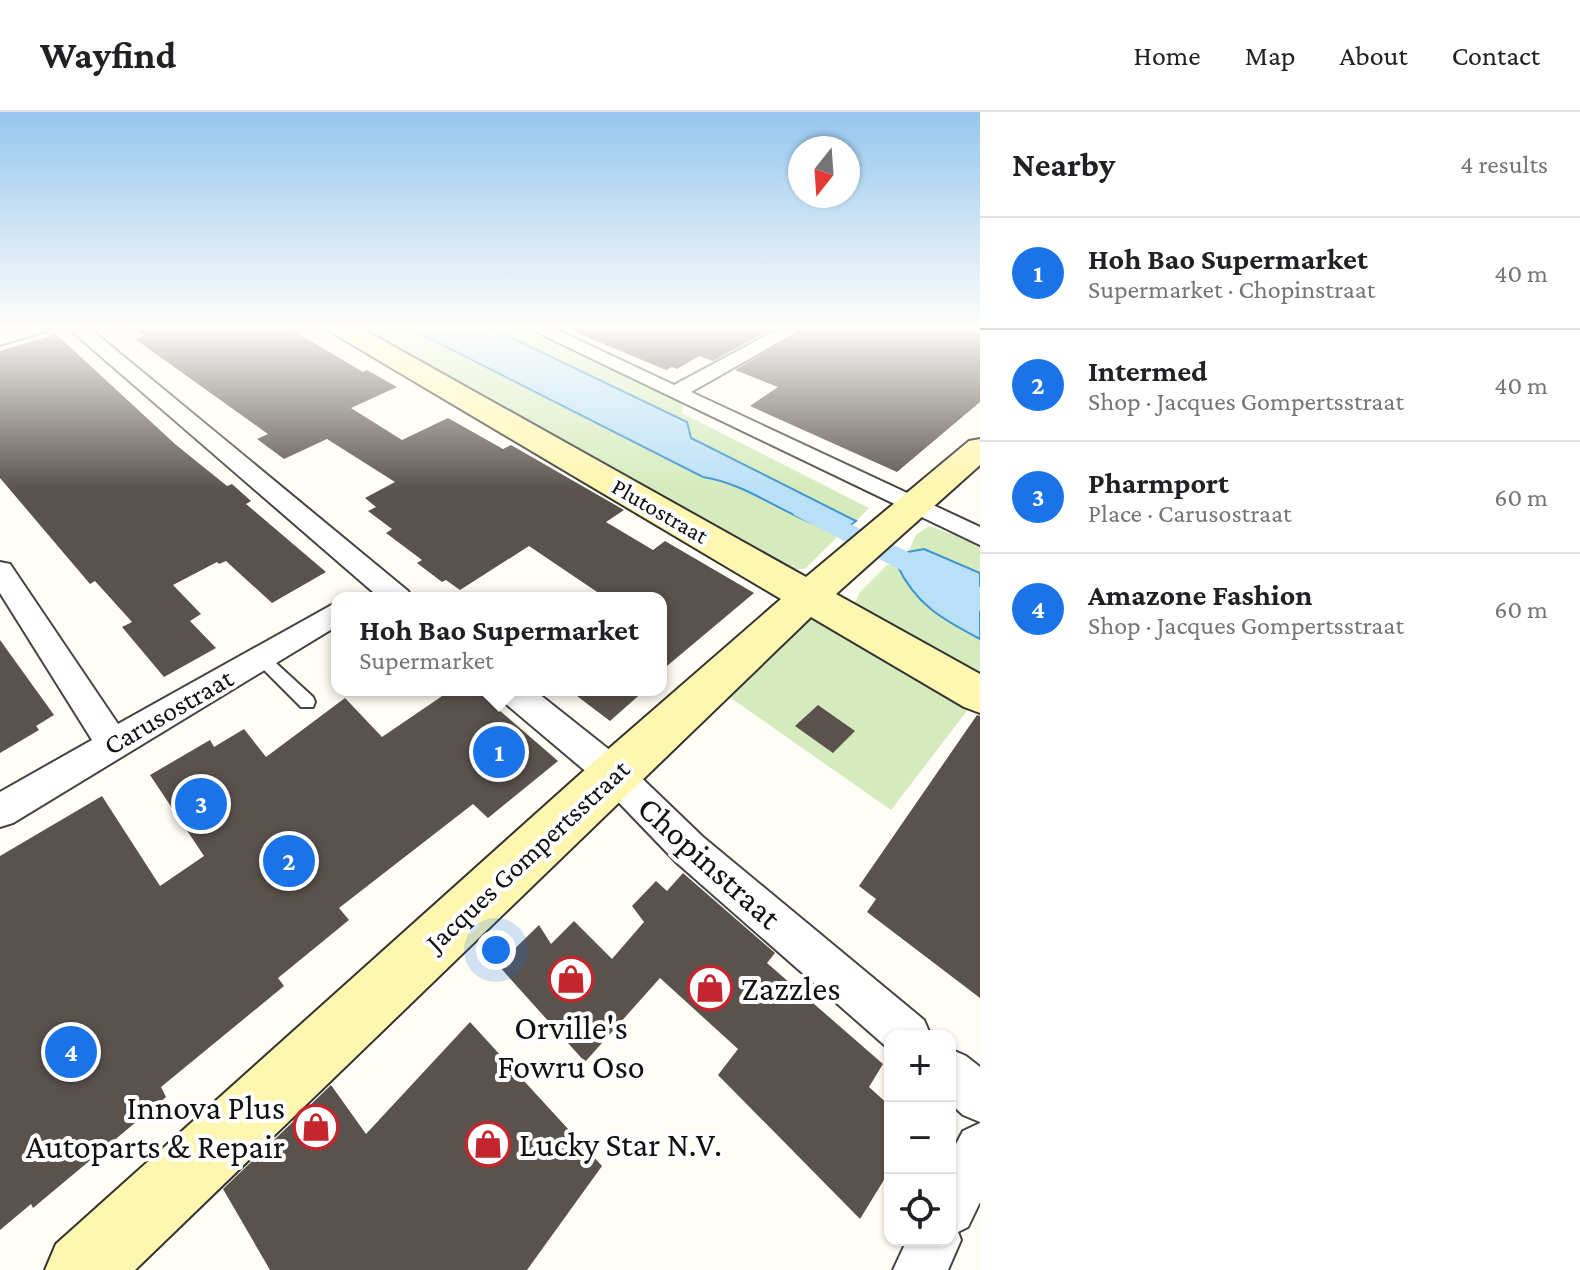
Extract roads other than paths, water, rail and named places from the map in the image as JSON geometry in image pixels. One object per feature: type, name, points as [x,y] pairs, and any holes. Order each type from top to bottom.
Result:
[{"type":"street","points":[[138,381],[378,592]]},
{"type":"street","name":"Plutostraat","points":[[439,381],[818,589],[980,695]]},
{"type":"street","points":[[652,381],[908,513],[980,537]]},
{"type":"street","points":[[676,392],[696,381]]},
{"type":"street","name":"Jacques Gompertsstraat","points":[[82,1270],[614,774],[818,589],[980,448]]},
{"type":"street","points":[[0,571],[112,743]]},
{"type":"street","name":"Carusostraat","points":[[0,811],[331,616]]},
{"type":"street","name":"Chopinstraat","points":[[518,696],[614,774],[690,850],[901,1030]]},
{"type":"street","points":[[956,1077],[980,1098]]},
{"type":"street","points":[[956,1197],[980,1148]]},
{"type":"street","points":[[920,1270],[932,1246]]},
{"type":"lane","points":[[260,657],[307,702]]},
{"type":"water","points":[[514,381],[602,381],[687,422],[691,438],[856,521],[842,532],[824,527],[739,488],[703,477]]},
{"type":"water","points":[[924,549],[980,573],[980,639],[931,610],[904,579],[897,565],[908,552]]},
{"type":"waterway","points":[[803,509],[980,600]]},
{"type":"place","name":"Hoh Bao Supermarket","points":[[499,752]]},
{"type":"place","name":"Pharmport","points":[[201,804]]},
{"type":"place","name":"Intermed","points":[[289,861]]},
{"type":"place","name":"Orville's Fowru Oso","points":[[571,979]]},
{"type":"place","name":"Zazzles","points":[[710,988]]},
{"type":"place","name":"Amazone Fashion","points":[[71,1052]]},
{"type":"place","name":"Innova Plus Autoparts & Repair","points":[[316,1127]]},
{"type":"place","name":"Lucky Star N.V.","points":[[488,1144]]}]
